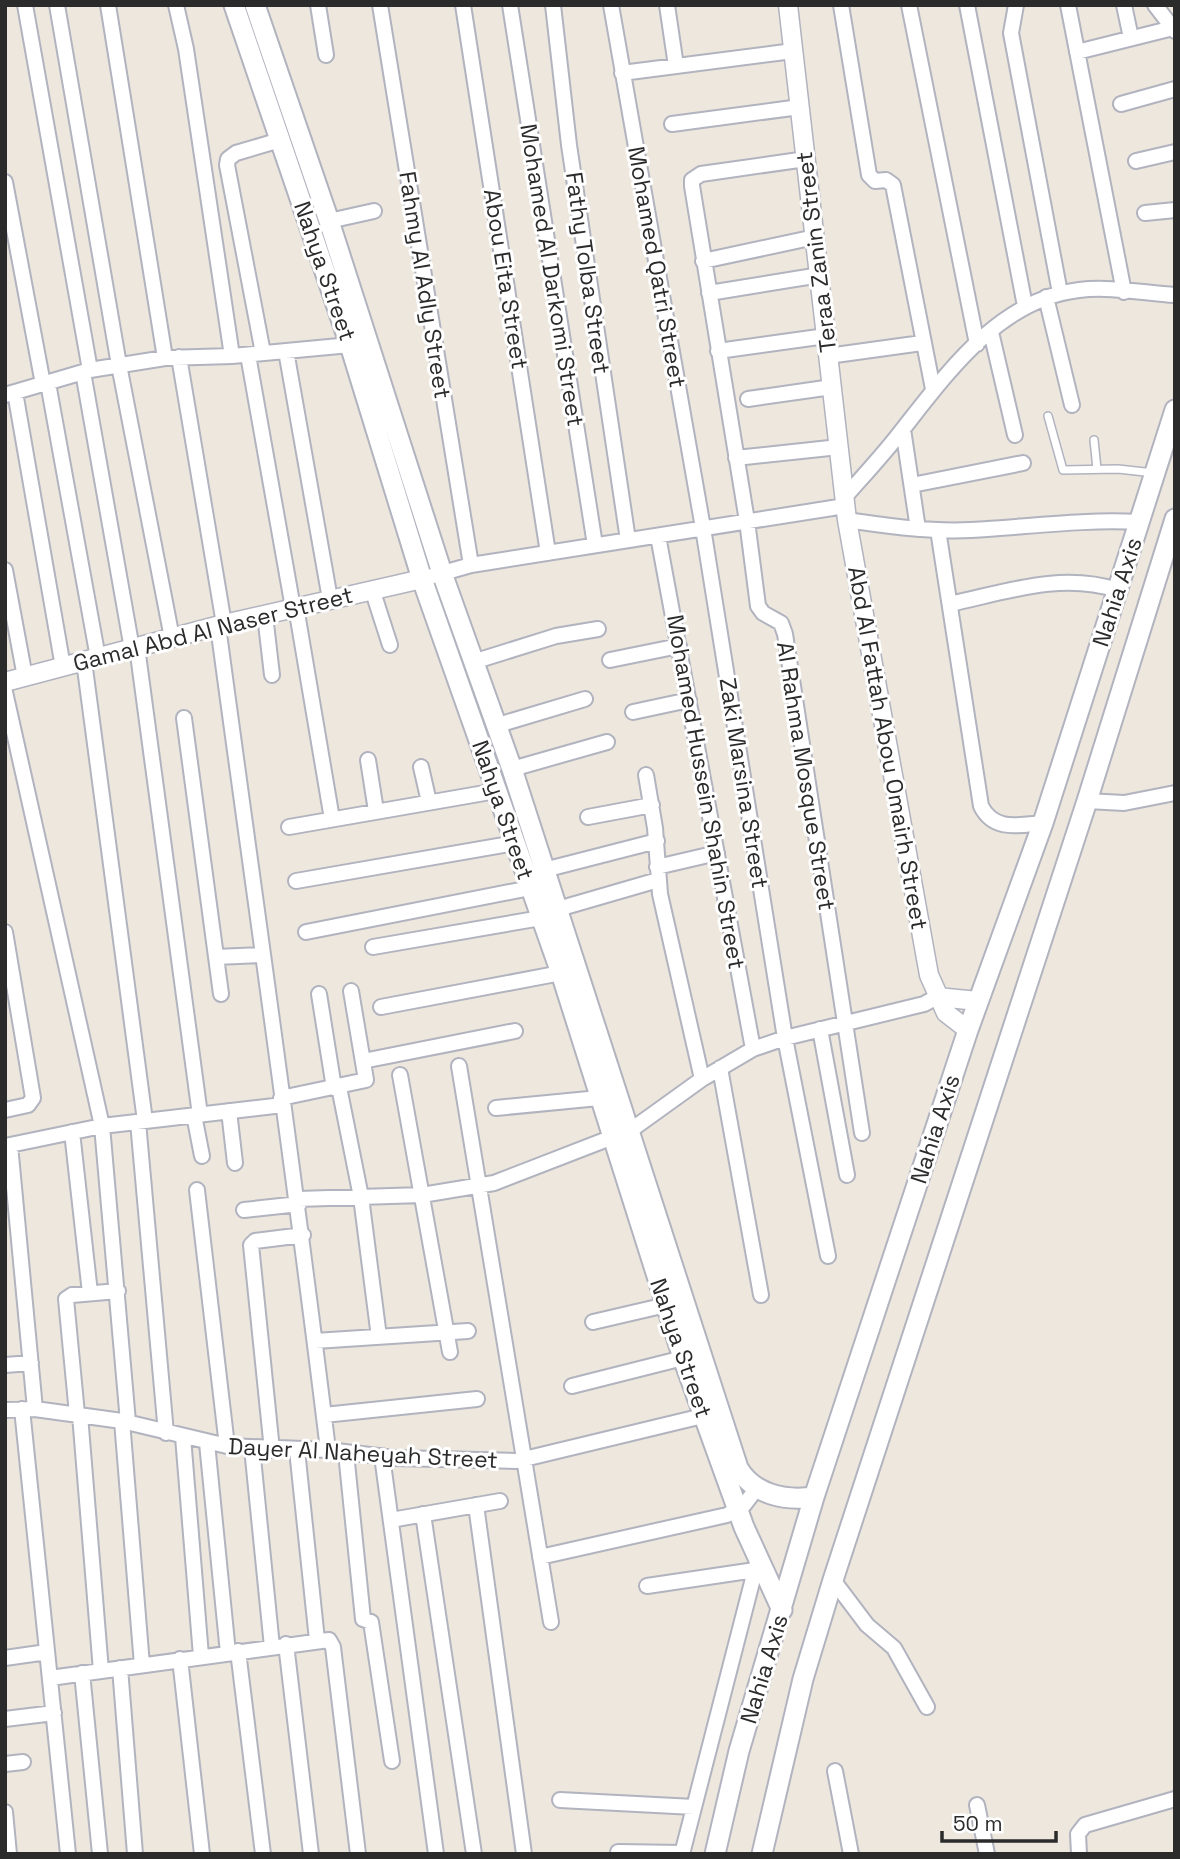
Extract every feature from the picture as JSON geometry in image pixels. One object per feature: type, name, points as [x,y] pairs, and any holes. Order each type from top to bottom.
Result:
[{"type":"main road","name":"Nahya Street","points":[[234,5],[350,345],[422,579],[530,888],[550,914],[631,1130],[737,1511],[756,1564],[782,1610]]},
{"type":"main road","name":"Nahya Street","points":[[255,5],[329,221],[442,573],[498,725],[544,870],[561,973],[683,1359],[738,1468],[757,1488]]},
{"type":"main road","name":"Nahia Axis","points":[[715,1854],[740,1751],[814,1497],[978,1000],[1043,823],[1175,410]]},
{"type":"main road","name":"Nahia Axis","points":[[762,1854],[803,1679],[833,1580],[1087,801],[1175,519]]},
{"type":"main road","points":[[757,1488],[783,1497],[814,1497]]},
{"type":"street","points":[[25,5],[134,648],[202,1156]]},
{"type":"street","points":[[57,5],[120,365],[172,638]]},
{"type":"street","points":[[108,5],[221,625],[262,955],[303,1235],[328,1450]]},
{"type":"street","points":[[176,5],[186,49],[232,356]]},
{"type":"street","points":[[318,5],[326,55]]},
{"type":"street","name":"Fahmy Al Adly Street","points":[[380,5],[471,565]]},
{"type":"street","name":"Abou Eita Street","points":[[463,5],[548,553]]},
{"type":"street","name":"Mohamed Al Darkomi Street","points":[[510,5],[595,545]]},
{"type":"street","name":"Fathy Tolba Street","points":[[553,5],[563,67],[569,145],[628,540]]},
{"type":"street","name":"Mohamed Qatri Street","points":[[611,5],[703,528]]},
{"type":"street","points":[[667,5],[676,66]]},
{"type":"street","name":"Teraa Zanin Street","points":[[788,5],[846,508]]},
{"type":"street","points":[[841,5],[869,176],[875,181],[886,180],[893,185],[933,389]]},
{"type":"street","points":[[909,5],[977,344]]},
{"type":"street","points":[[967,5],[1025,306]]},
{"type":"street","points":[[1016,5],[1011,33],[1072,405]]},
{"type":"street","points":[[1068,5],[1124,292]]},
{"type":"street","points":[[1124,5],[1131,38]]},
{"type":"street","points":[[1077,52],[1174,29],[1155,5]]},
{"type":"street","points":[[622,72],[793,51]]},
{"type":"street","points":[[1121,104],[1175,89]]},
{"type":"street","points":[[672,124],[800,107]]},
{"type":"street","points":[[280,141],[236,153],[228,159],[227,166],[294,608],[332,819]]},
{"type":"street","points":[[1136,161],[1175,152]]},
{"type":"street","name":"Al Rahma Mosque Street","points":[[806,159],[701,174],[692,180],[747,521],[758,606],[763,613],[781,623],[785,634],[862,1133]]},
{"type":"street","points":[[5,182],[45,383],[91,660],[142,1121],[166,1433]]},
{"type":"street","points":[[1145,213],[1175,210]]},
{"type":"street","points":[[329,221],[374,211]]},
{"type":"street","points":[[703,261],[815,237]]},
{"type":"street","points":[[709,293],[820,275]]},
{"type":"street","points":[[846,508],[933,389],[977,344],[1025,306],[1053,295],[1081,289],[1175,295]]},
{"type":"street","points":[[991,332],[1015,435]]},
{"type":"street","points":[[718,351],[826,336]]},
{"type":"street","points":[[828,356],[922,343]]},
{"type":"street","points":[[63,667],[10,394],[87,371],[172,357],[232,356],[350,345]]},
{"type":"street","points":[[286,351],[330,599]]},
{"type":"street","points":[[748,399],[832,387]]},
{"type":"street","points":[[903,429],[918,529]]},
{"type":"street","points":[[736,458],[839,447]]},
{"type":"street","points":[[912,485],[1023,463]]},
{"type":"street","points":[[422,579],[471,565],[846,508],[918,529],[938,530],[971,530],[1088,520],[1139,522]]},
{"type":"street","name":"Abd Al Fattah Abou Omairh Street","points":[[846,508],[929,975],[946,1013],[968,1030]]},
{"type":"street","name":"Zaki Marsina Street","points":[[703,528],[785,1038],[828,1256]]},
{"type":"street","points":[[938,530],[981,806],[988,817],[1000,825],[1043,823]]},
{"type":"street","name":"Mohamed Hussein Shahin Street","points":[[658,536],[753,1049]]},
{"type":"street","points":[[5,570],[25,677]]},
{"type":"street","name":"Gamal Abd Al Naser Street","points":[[5,682],[221,625],[422,579]]},
{"type":"street","points":[[950,604],[1054,582],[1075,581],[1117,590]]},
{"type":"street","points":[[372,589],[390,645]]},
{"type":"street","points":[[265,615],[272,675]]},
{"type":"street","points":[[476,661],[556,636],[598,629]]},
{"type":"street","points":[[610,660],[679,646]]},
{"type":"street","points":[[5,692],[102,1126],[118,1291],[142,1665]]},
{"type":"street","points":[[498,725],[585,699]]},
{"type":"street","points":[[633,712],[689,700]]},
{"type":"street","points":[[184,718],[221,994]]},
{"type":"street","points":[[512,769],[607,742]]},
{"type":"street","points":[[368,760],[376,811]]},
{"type":"street","points":[[421,767],[429,802]]},
{"type":"street","points":[[646,775],[657,841],[657,874],[702,1079]]},
{"type":"street","points":[[289,827],[496,791]]},
{"type":"street","points":[[1087,801],[1124,803],[1175,793]]},
{"type":"street","points":[[588,817],[652,805]]},
{"type":"street","points":[[544,870],[657,841]]},
{"type":"street","points":[[296,881],[515,844]]},
{"type":"street","points":[[373,947],[550,914],[717,853]]},
{"type":"street","points":[[306,932],[530,888]]},
{"type":"street","points":[[5,932],[8,965],[33,1098],[28,1105],[5,1110]]},
{"type":"street","points":[[216,957],[262,955]]},
{"type":"street","points":[[381,1007],[561,973]]},
{"type":"street","points":[[68,1854],[47,1652],[29,1409],[31,1363],[8,1146],[102,1126],[229,1111],[365,1081],[351,991]]},
{"type":"street","points":[[320,994],[336,1087],[361,1197],[379,1337]]},
{"type":"street","points":[[244,1210],[298,1201],[422,1195],[481,1187],[631,1130],[702,1079],[753,1049],[785,1038],[924,1004],[937,997],[978,1000]]},
{"type":"street","points":[[820,1029],[847,1175]]},
{"type":"street","points":[[363,1061],[515,1031]]},
{"type":"street","points":[[459,1066],[551,1622]]},
{"type":"street","points":[[720,1068],[761,1295]]},
{"type":"street","points":[[400,1075],[450,1352]]},
{"type":"street","points":[[496,1108],[599,1097]]},
{"type":"street","points":[[229,1111],[235,1163]]},
{"type":"street","points":[[72,1132],[90,1293]]},
{"type":"street","points":[[197,1190],[227,1446]]},
{"type":"street","points":[[272,1450],[251,1245],[255,1241],[303,1235]]},
{"type":"street","points":[[101,1671],[79,1414],[66,1299],[72,1294],[118,1291]]},
{"type":"street","points":[[593,1322],[666,1305]]},
{"type":"street","points":[[315,1340],[468,1331]]},
{"type":"street","points":[[572,1386],[683,1359]]},
{"type":"street","points":[[5,1365],[31,1363]]},
{"type":"street","points":[[324,1415],[477,1399]]},
{"type":"street","name":"Dayer Al Naheyah Street","points":[[5,1410],[29,1409],[79,1414],[227,1446],[272,1450],[328,1450],[382,1456],[524,1460],[711,1414]]},
{"type":"street","points":[[183,1437],[201,1656]]},
{"type":"street","points":[[207,1443],[233,1652],[263,1854]]},
{"type":"street","points":[[252,1448],[311,1854]]},
{"type":"street","points":[[297,1450],[321,1639]]},
{"type":"street","points":[[346,1453],[365,1621],[372,1624],[393,1761]]},
{"type":"street","points":[[382,1456],[436,1854]]},
{"type":"street","points":[[540,1557],[737,1511],[757,1488]]},
{"type":"street","points":[[391,1520],[500,1501]]},
{"type":"street","points":[[476,1505],[524,1854]]},
{"type":"street","points":[[423,1514],[474,1854]]},
{"type":"street","points":[[618,1852],[682,1854],[756,1564],[647,1586]]},
{"type":"street","points":[[833,1580],[867,1626],[886,1639],[901,1657],[928,1707]]},
{"type":"street","points":[[50,1678],[321,1639],[333,1647],[358,1854]]},
{"type":"street","points":[[5,1658],[47,1652]]},
{"type":"street","points":[[180,1659],[202,1854]]},
{"type":"street","points":[[120,1668],[135,1854]]},
{"type":"street","points":[[82,1673],[100,1854]]},
{"type":"street","points":[[5,1719],[54,1713]]},
{"type":"street","points":[[5,1764],[23,1762]]},
{"type":"street","points":[[835,1770],[851,1854]]},
{"type":"street","points":[[560,1800],[694,1807]]},
{"type":"street","points":[[1079,1854],[1078,1834],[1085,1825],[1175,1800]]},
{"type":"street","points":[[977,1805],[987,1854]]},
{"type":"street","points":[[5,1812],[9,1854]]},
{"type":"lane","points":[[1048,416],[1063,470],[1097,469],[1154,473]]},
{"type":"lane","points":[[1094,440],[1097,469]]}]
